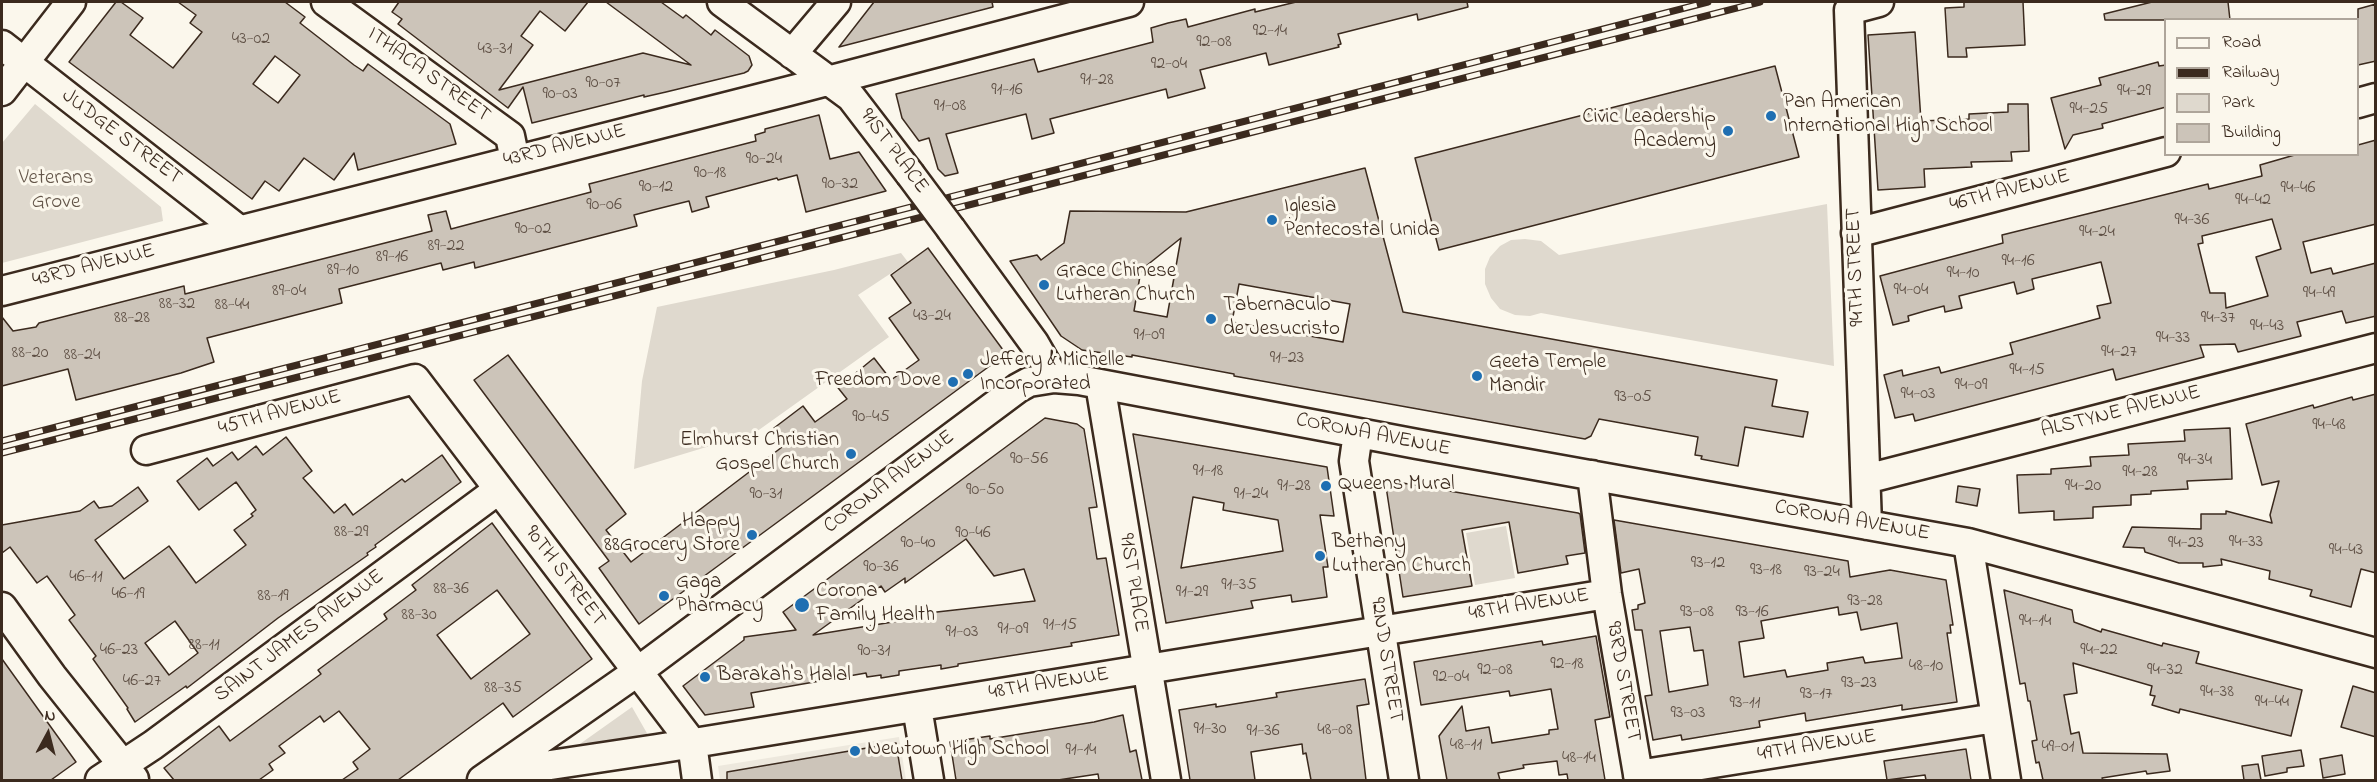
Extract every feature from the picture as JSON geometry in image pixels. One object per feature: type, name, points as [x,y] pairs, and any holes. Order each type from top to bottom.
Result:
[{"type":"street","points":[[2,91],[71,2]]},
{"type":"street","name":"ITHACA STREET","points":[[326,2],[510,136],[515,160]]},
{"type":"street","name":"91ST PLACE","points":[[722,2],[851,97],[1034,343],[1054,378]]},
{"type":"street","points":[[792,54],[836,2]]},
{"type":"street","name":"43RD AVENUE","points":[[2,291],[1121,2]]},
{"type":"street","name":"94TH STREET","points":[[1867,525],[1848,10],[1880,2]]},
{"type":"street","name":"JUDGE STREET","points":[[2,45],[239,230]]},
{"type":"street","points":[[2359,103],[2376,98]]},
{"type":"street","name":"46TH AVENUE","points":[[1856,233],[2164,153]]},
{"type":"street","name":"ALSTYNE AVENUE","points":[[1866,479],[2376,348]]},
{"type":"street","name":"CORONA AVENUE","points":[[487,777],[637,672],[1018,388],[1029,382],[1054,378],[1100,384],[1592,476],[1968,543],[2376,653]]},
{"type":"street","name":"90TH STREET","points":[[415,379],[692,743]]},
{"type":"street","name":"45TH AVENUE","points":[[146,450],[415,379]]},
{"type":"street","name":"91ST PLACE","points":[[1100,384],[1166,780]]},
{"type":"street","name":"92ND STREET","points":[[1358,433],[1354,461],[1404,780]]},
{"type":"street","name":"93RD STREET","points":[[1592,476],[1606,594],[1639,778]]},
{"type":"street","name":"SAINT JAMES AVENUE","points":[[100,780],[130,772],[153,745],[498,490]]},
{"type":"street","points":[[1968,543],[2006,780]]},
{"type":"street","name":"48TH AVENUE","points":[[487,777],[1606,594]]},
{"type":"street","points":[[2,607],[52,676],[130,772]]},
{"type":"street","points":[[917,707],[929,780]]},
{"type":"street","name":"49TH AVENUE","points":[[1639,778],[1995,718]]},
{"type":"street","points":[[692,743],[697,780]]},
{"type":"shaded area","name":"Newtown High School","points":[[899,737],[906,780],[720,780],[718,766]]},
{"type":"green space","name":"Veterans Grove","points":[[35,104],[161,207],[163,221],[2,263],[2,143]]},
{"type":"green space","points":[[1827,204],[1834,366],[1541,313],[1530,316],[1515,315],[1500,309],[1491,298],[1485,284],[1485,269],[1490,257],[1500,246],[1511,240],[1541,241],[1559,255]]},
{"type":"green space","points":[[901,253],[908,262],[858,295],[889,337],[756,432],[634,469],[642,381],[657,307],[834,270]]},
{"type":"green space","points":[[1506,526],[1515,578],[1475,585],[1466,533]]},
{"type":"green space","points":[[632,707],[648,735],[577,746]]},
{"type":"building","points":[[116,2],[121,2],[143,18],[130,35],[173,68],[202,32],[190,23],[196,15],[178,2],[285,2],[305,17],[300,23],[354,65],[363,71],[368,64],[450,124],[456,144],[358,170],[354,153],[334,180],[304,158],[279,191],[265,181],[252,199],[69,62]],"holes":[[[275,56],[300,75],[278,103],[253,84]]]},
{"type":"building","points":[[399,2],[588,2],[565,31],[540,11],[521,36],[533,45],[499,90],[643,53],[691,65],[606,2],[661,2],[683,18],[686,15],[711,35],[715,30],[749,56],[752,65],[744,73],[532,123],[523,87],[508,108],[398,24],[402,19],[392,12]]},
{"type":"building","points":[[874,2],[992,2],[993,7],[839,47]]},
{"type":"building","points":[[1296,2],[1467,2],[1468,7],[1418,20],[1417,14],[1338,34],[1341,44],[1338,45],[1339,47],[1269,65],[1266,53],[1200,70],[1205,88],[1168,98],[1166,89],[1050,119],[1054,133],[1032,139],[1026,114],[946,134],[958,173],[945,176],[938,169],[929,138],[919,141],[902,118],[896,94],[1034,59],[1038,72],[1153,42],[1151,28],[1168,23],[1186,19],[1188,27],[1255,9],[1255,12]]},
{"type":"building","points":[[1964,2],[2023,2],[2025,45],[1966,48],[1967,57],[1948,57],[1945,8],[1964,7]]},
{"type":"building","points":[[2152,2],[2228,2],[2230,18],[2105,20],[2104,14]]},
{"type":"building","points":[[2376,4],[2376,61],[2359,65],[2359,18],[2358,9]]},
{"type":"building","points":[[1915,32],[1921,121],[1969,119],[1969,114],[2008,112],[2008,104],[2028,104],[2029,151],[2011,152],[2012,161],[1971,162],[1972,167],[1924,169],[1925,187],[1878,190],[1868,35]]},
{"type":"building","points":[[2158,62],[2159,66],[2164,65],[2164,108],[2102,124],[2103,128],[2073,135],[2065,149],[2051,98],[2101,85],[2099,78]]},
{"type":"building","points":[[1775,66],[1799,157],[1439,250],[1415,158]]},
{"type":"building","points":[[819,115],[830,159],[859,152],[886,191],[806,212],[797,175],[778,180],[777,178],[706,197],[709,207],[692,212],[689,201],[653,210],[634,215],[637,226],[475,268],[474,262],[443,270],[441,263],[339,289],[342,303],[207,338],[214,362],[181,373],[76,400],[68,369],[2,386],[2,317],[13,331],[36,327],[39,323],[184,286],[185,294],[432,231],[428,215],[446,211],[451,229],[591,192],[589,184],[756,141],[755,135],[765,132],[765,129]]},
{"type":"building","points":[[2376,140],[2376,224],[2303,242],[2311,273],[2331,268],[2333,274],[2376,263],[2376,316],[2346,323],[2342,311],[2297,322],[2301,336],[2238,352],[2235,344],[2200,345],[2204,357],[2116,380],[2113,369],[1915,421],[1913,414],[1895,418],[1884,375],[1902,370],[1903,376],[1939,367],[1941,373],[2013,354],[2010,343],[2100,318],[2097,306],[2111,303],[2101,262],[2032,279],[2034,289],[2017,294],[2014,282],[1959,296],[1962,308],[1945,312],[1944,306],[1908,316],[1909,321],[1893,325],[1880,276],[2003,243],[2002,235],[2208,184],[2209,189],[2262,176],[2260,165],[2291,156],[2359,156],[2359,145]],"holes":[[[2272,219],[2281,249],[2256,257],[2268,296],[2226,308],[2225,293],[2210,293],[2198,244],[2203,243],[2202,236]]]},
{"type":"building","points":[[1365,168],[1403,312],[1777,380],[1772,406],[1808,412],[1803,437],[1745,427],[1738,466],[1701,459],[1702,456],[1695,455],[1698,437],[1599,419],[1591,436],[1585,439],[1234,376],[1234,374],[1132,355],[1132,357],[1082,350],[1061,336],[1010,261],[1037,255],[1041,260],[1064,243],[1070,211],[1186,212]],"holes":[[[1181,238],[1167,317],[1134,311],[1141,270]],[[1239,284],[1350,304],[1343,342],[1232,322]]]},
{"type":"building","points":[[928,248],[1006,354],[639,624],[599,568],[609,561],[474,380],[508,355],[626,514],[606,530],[631,562],[786,444],[774,428],[803,406],[815,422],[847,399],[835,384],[849,374],[851,377],[874,358],[891,380],[919,360],[889,318],[911,303],[891,275]]},
{"type":"building","points":[[2376,394],[2376,573],[2361,569],[2351,607],[2310,596],[2312,590],[2269,579],[2270,571],[2221,559],[2222,565],[2203,567],[2203,563],[2179,563],[2145,552],[2144,548],[2123,547],[2132,527],[2201,529],[2201,514],[2226,514],[2226,511],[2272,523],[2270,515],[2279,481],[2262,485],[2246,424],[2313,405],[2314,408],[2352,397],[2353,400]]},
{"type":"building","points":[[1045,418],[1077,424],[1084,429],[1097,507],[1089,508],[1097,559],[1106,558],[1119,635],[1071,643],[1072,646],[958,664],[958,666],[941,669],[941,665],[899,671],[899,675],[881,678],[881,675],[867,677],[866,673],[751,693],[754,707],[705,715],[683,686],[744,640],[744,637],[796,630],[783,612]],"holes":[[[966,539],[994,576],[1024,569],[1035,601],[910,615],[911,619],[813,635],[881,586],[885,592],[905,578],[905,583]]]},
{"type":"building","points":[[2230,428],[2232,479],[2187,481],[2188,489],[2151,491],[2151,494],[2131,495],[2131,505],[2093,507],[2093,518],[2054,520],[2054,511],[2019,513],[2017,475],[2051,474],[2051,469],[2091,466],[2090,457],[2129,455],[2128,444],[2185,441],[2184,430]]},
{"type":"building","points":[[1133,434],[1327,467],[1334,516],[1320,515],[1328,567],[1323,567],[1327,597],[1292,602],[1291,595],[1251,601],[1253,608],[1166,623]],"holes":[[[1193,497],[1224,503],[1223,510],[1278,520],[1283,551],[1181,568]]]},
{"type":"building","points":[[286,437],[312,471],[303,478],[334,513],[345,504],[353,515],[402,479],[405,482],[442,455],[461,482],[375,545],[376,547],[367,553],[368,555],[278,618],[187,688],[186,686],[135,722],[128,708],[93,659],[96,656],[69,620],[75,615],[47,576],[37,583],[10,547],[2,553],[2,525],[80,511],[94,501],[99,508],[112,506],[138,487],[148,501],[95,540],[124,579],[169,546],[196,583],[246,545],[234,530],[253,516],[251,514],[256,510],[236,482],[199,510],[177,481],[207,458],[213,466],[232,452],[238,460],[256,446],[263,455]],"holes":[[[175,621],[198,653],[169,675],[145,643]]]},
{"type":"building","points":[[1385,480],[1578,513],[1585,553],[1566,556],[1568,564],[1518,573],[1509,522],[1462,530],[1472,586],[1403,597]]},
{"type":"building","points":[[1958,486],[1980,489],[1977,506],[1956,502]]},
{"type":"building","points":[[1614,520],[1848,561],[1850,577],[1890,570],[1946,580],[1953,625],[1950,625],[1951,633],[1947,633],[1957,702],[1902,710],[1902,705],[1806,721],[1805,713],[1759,721],[1760,727],[1682,740],[1681,735],[1653,740],[1645,696],[1652,695],[1642,630],[1635,630],[1632,610],[1638,609],[1638,605],[1645,603],[1639,569],[1621,573]],"holes":[[[1838,607],[1839,615],[1857,612],[1861,630],[1897,623],[1902,658],[1865,663],[1863,657],[1827,663],[1828,670],[1787,677],[1785,670],[1744,677],[1739,642],[1764,638],[1761,621]],[[1690,627],[1694,651],[1703,650],[1708,685],[1669,692],[1660,631]]]},
{"type":"building","points":[[492,523],[592,659],[513,717],[503,703],[398,780],[342,780],[358,769],[353,762],[370,749],[339,711],[324,722],[320,716],[279,746],[285,753],[269,764],[273,770],[259,780],[174,780],[164,768],[219,726],[230,741],[321,674],[318,670],[387,619],[384,614],[416,590],[412,585]],"holes":[[[497,590],[530,634],[471,679],[437,635]]]},
{"type":"building","points":[[2004,590],[2072,610],[2074,622],[2101,632],[2102,629],[2162,646],[2163,643],[2199,652],[2196,663],[2302,690],[2291,736],[2180,709],[2179,713],[2152,705],[2155,696],[2150,695],[2152,686],[2073,663],[2077,693],[2064,695],[2071,734],[2079,732],[2083,753],[2167,754],[2170,771],[2147,774],[2146,771],[2102,778],[2103,780],[2043,780],[2039,762],[2036,763],[2032,741],[2037,740],[2030,701],[2028,701],[2025,683],[2020,684]]},
{"type":"building","points":[[1596,636],[1610,717],[1595,720],[1605,780],[1568,780],[1567,774],[1559,775],[1557,761],[1523,765],[1524,768],[1498,773],[1500,780],[1447,780],[1439,736],[1462,706],[1466,731],[1489,727],[1492,743],[1549,734],[1549,730],[1558,729],[1551,689],[1510,696],[1509,691],[1421,705],[1414,662],[1542,641],[1543,645]]},
{"type":"building","points":[[2,659],[76,762],[51,780],[2,780]]},
{"type":"building","points":[[1365,679],[1369,704],[1357,706],[1366,780],[1311,780],[1302,744],[1251,752],[1255,780],[1190,780],[1179,710],[1216,704],[1216,707],[1277,697],[1276,693]]},
{"type":"building","points":[[2353,686],[2376,693],[2376,737],[2341,727]]},
{"type":"building","points":[[1123,715],[1130,752],[1136,750],[1142,780],[1099,780],[1098,774],[1058,780],[956,780],[950,742],[990,736],[990,739]]},
{"type":"building","name":"Newtown High School","points":[[896,743],[902,780],[727,780],[727,772]]},
{"type":"building","points":[[1966,749],[1971,780],[1926,780],[1925,775],[1887,780],[1884,761]]},
{"type":"building","points":[[2301,750],[2304,766],[2287,768],[2287,772],[2265,776],[2262,756]]},
{"type":"building","points":[[2342,755],[2345,774],[2323,778],[2320,759]]},
{"type":"building","points":[[2258,764],[2261,780],[2244,780],[2242,766]]},
{"type":"railway","points":[[2,441],[1708,2]]},
{"type":"railway","points":[[2,453],[1760,2]]},
{"type":"place","name":"Pan American International High School","points":[[1771,116]]},
{"type":"place","name":"Civic Leadership Academy","points":[[1728,131]]},
{"type":"place","name":"Iglesia Pentecostal Unida","points":[[1272,220]]},
{"type":"place","name":"Grace Chinese Lutheran Church","points":[[1044,285]]},
{"type":"place","name":"Tabernaculo de Jesucristo","points":[[1211,319]]},
{"type":"place","name":"Jeffery & Michelle Incorporated","points":[[968,374]]},
{"type":"place","name":"Geeta Temple Mandir","points":[[1477,376]]},
{"type":"place","name":"Freedom Dove","points":[[953,382]]},
{"type":"place","name":"Elmhurst Christian Gospel Church","points":[[851,454]]},
{"type":"place","name":"Queens Mural","points":[[1326,486]]},
{"type":"place","name":"Happy 88Grocery Store","points":[[752,535]]},
{"type":"place","name":"Bethany Lutheran Church","points":[[1320,556]]},
{"type":"place","name":"Gaga Pharmacy","points":[[664,596]]},
{"type":"place","name":"Corona Family Health","points":[[802,605]]},
{"type":"place","name":"Barakah's Halal","points":[[705,677]]},
{"type":"place","name":"Newtown High School","points":[[855,751]]}]
